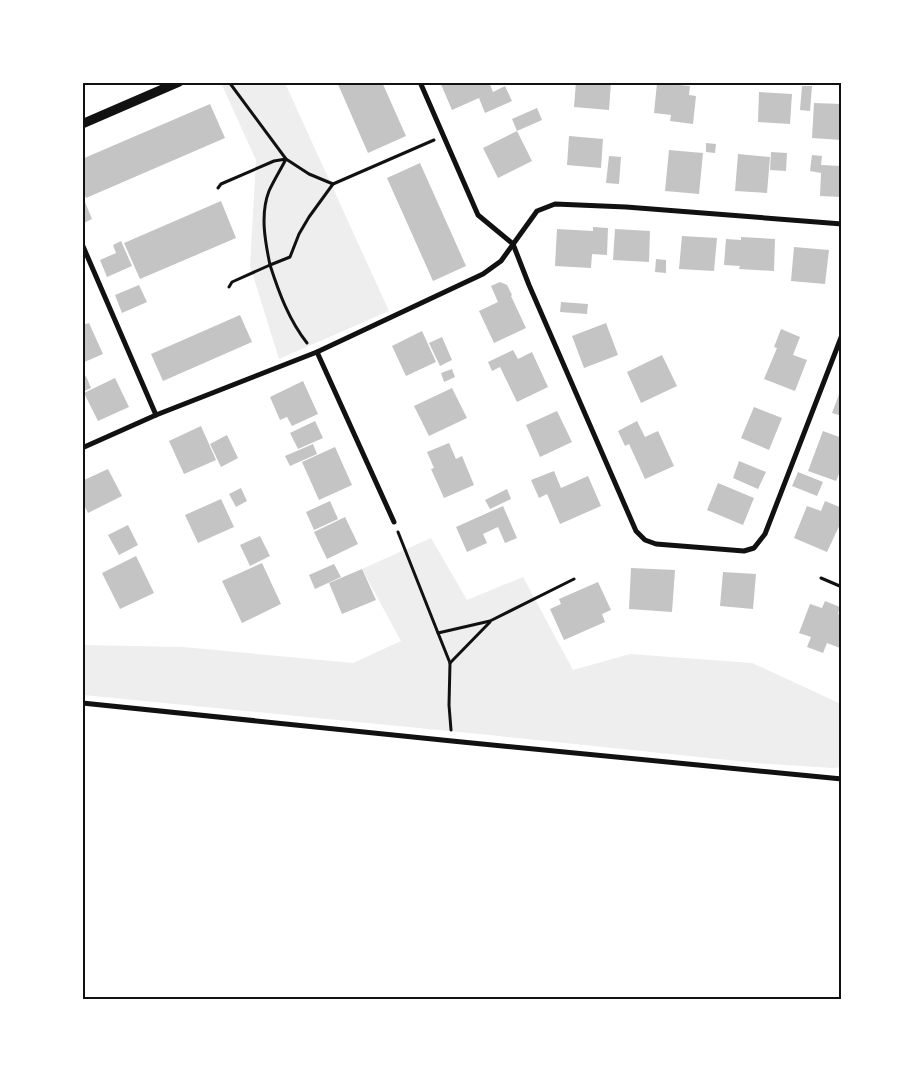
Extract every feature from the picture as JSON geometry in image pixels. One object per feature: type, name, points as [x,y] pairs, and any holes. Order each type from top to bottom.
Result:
[{"type":"street","points":[[82,124],[179,82]]},
{"type":"street","points":[[420,82],[478,215],[513,244],[636,531],[645,540],[656,544],[744,551],[754,548],[765,534],[842,335]]},
{"type":"street","points":[[82,448],[156,414],[317,352],[484,274],[501,261],[537,211],[555,204],[626,207],[842,224]]},
{"type":"street","points":[[82,244],[156,414]]},
{"type":"street","points":[[317,352],[394,522]]},
{"type":"street","points":[[82,703],[842,779]]},
{"type":"path","points":[[229,82],[286,159],[309,174],[333,184]]},
{"type":"path","points":[[229,287],[232,282],[290,257],[299,234],[309,217],[333,184],[443,136]]},
{"type":"path","points":[[218,188],[221,184],[274,161],[286,159]]},
{"type":"path","points":[[286,159],[269,191],[264,215],[265,241],[277,289],[296,328],[306,343],[317,352]]},
{"type":"path","points":[[394,522],[450,663],[449,705],[452,741]]},
{"type":"path","points":[[821,578],[842,587]]},
{"type":"path","points":[[438,632],[490,621],[574,579]]},
{"type":"path","points":[[450,663],[490,621]]},
{"type":"shaded area","points":[[221,83],[285,83],[389,311],[279,359],[250,266],[256,160]]},
{"type":"shaded area","points":[[431,538],[467,600],[523,577],[573,670],[630,654],[752,663],[841,704],[841,767],[756,763],[83,695],[83,645],[183,647],[353,663],[401,641],[362,569]]},
{"type":"building","points":[[337,82],[382,82],[406,136],[368,153]]},
{"type":"building","points":[[440,82],[489,82],[493,92],[505,86],[512,101],[485,113],[479,98],[452,110]]},
{"type":"building","points":[[576,82],[611,82],[609,110],[574,107]]},
{"type":"building","points":[[657,83],[690,86],[689,95],[696,96],[693,124],[670,121],[671,115],[654,113]]},
{"type":"building","points":[[802,86],[812,86],[810,111],[800,110]]},
{"type":"building","points":[[759,92],[792,94],[790,124],[758,122]]},
{"type":"building","points":[[814,103],[842,104],[842,140],[812,138]]},
{"type":"building","points":[[210,104],[225,138],[86,198],[82,189],[82,159]]},
{"type":"building","points":[[537,108],[542,120],[517,131],[512,119]]},
{"type":"building","points":[[517,131],[532,161],[498,178],[483,148]]},
{"type":"building","points":[[569,136],[603,139],[601,168],[567,165]]},
{"type":"building","points":[[706,143],[716,144],[715,153],[706,152]]},
{"type":"building","points":[[669,150],[703,153],[699,194],[665,191]]},
{"type":"building","points":[[771,152],[787,153],[786,171],[770,170]]},
{"type":"building","points":[[738,154],[770,157],[767,193],[735,191]]},
{"type":"building","points":[[812,155],[822,156],[821,165],[842,166],[842,197],[820,196],[821,173],[810,171]]},
{"type":"building","points":[[609,156],[621,157],[619,184],[606,183]]},
{"type":"building","points":[[420,163],[466,266],[433,281],[387,178]]},
{"type":"building","points":[[221,201],[236,238],[140,279],[124,243]]},
{"type":"building","points":[[85,202],[92,219],[84,223],[82,219],[82,203]]},
{"type":"building","points":[[593,227],[608,228],[607,255],[592,254],[591,268],[555,266],[557,229],[593,231]]},
{"type":"building","points":[[615,229],[650,231],[649,262],[613,260]]},
{"type":"building","points":[[682,236],[717,238],[714,271],[679,269]]},
{"type":"building","points":[[741,237],[775,239],[774,271],[739,269],[740,266],[724,265],[726,239],[741,240]]},
{"type":"building","points":[[121,241],[132,266],[107,277],[100,260],[116,253],[113,245]]},
{"type":"building","points":[[794,247],[829,250],[825,284],[791,281]]},
{"type":"building","points":[[656,259],[666,260],[666,273],[655,272]]},
{"type":"building","points":[[500,282],[507,285],[526,328],[494,343],[479,311],[498,302],[491,286]]},
{"type":"building","points":[[139,285],[147,302],[122,313],[115,295]]},
{"type":"building","points":[[561,302],[588,304],[587,314],[560,312]]},
{"type":"building","points":[[240,315],[252,342],[163,381],[151,354]]},
{"type":"building","points":[[89,323],[103,354],[82,363],[82,325]]},
{"type":"building","points":[[606,323],[618,355],[584,368],[572,336]]},
{"type":"building","points":[[781,329],[800,337],[793,355],[807,360],[795,391],[764,379],[777,348],[774,347]]},
{"type":"building","points":[[422,331],[436,362],[406,376],[392,346]]},
{"type":"building","points":[[442,337],[452,360],[440,366],[429,343]]},
{"type":"building","points":[[513,350],[518,359],[532,352],[548,387],[517,402],[500,367],[492,371],[488,362]]},
{"type":"building","points":[[662,355],[677,386],[641,403],[627,372]]},
{"type":"building","points":[[452,369],[455,377],[444,382],[441,373]]},
{"type":"building","points":[[86,376],[91,388],[82,392],[82,378]]},
{"type":"building","points":[[115,378],[129,407],[98,421],[84,393]]},
{"type":"building","points":[[303,381],[318,414],[292,426],[287,417],[280,420],[270,397]]},
{"type":"building","points":[[452,388],[467,418],[429,436],[414,406]]},
{"type":"building","points":[[842,389],[842,416],[832,413]]},
{"type":"building","points":[[754,407],[782,418],[769,450],[741,438]]},
{"type":"building","points":[[557,411],[572,442],[540,457],[526,425]]},
{"type":"building","points":[[315,421],[323,438],[298,449],[290,433]]},
{"type":"building","points":[[637,421],[645,437],[658,431],[674,466],[645,479],[629,444],[625,446],[618,431]]},
{"type":"building","points":[[201,426],[216,460],[184,474],[169,441]]},
{"type":"building","points":[[823,431],[842,438],[842,475],[839,474],[836,481],[808,471]]},
{"type":"building","points":[[227,435],[238,458],[221,467],[210,444]]},
{"type":"building","points":[[449,443],[456,459],[462,456],[474,485],[444,498],[431,469],[434,468],[427,452]]},
{"type":"building","points":[[313,444],[317,454],[290,466],[285,456]]},
{"type":"building","points":[[335,447],[352,485],[319,500],[302,462]]},
{"type":"building","points":[[739,461],[766,472],[758,489],[733,478]]},
{"type":"building","points":[[108,469],[122,496],[88,513],[82,501],[82,481]]},
{"type":"building","points":[[554,471],[561,488],[588,476],[601,506],[560,524],[547,494],[539,498],[531,480]]},
{"type":"building","points":[[798,472],[823,482],[817,496],[792,486]]},
{"type":"building","points":[[718,483],[754,498],[743,525],[707,510]]},
{"type":"building","points":[[241,488],[247,501],[236,507],[229,494]]},
{"type":"building","points":[[507,489],[511,499],[490,509],[485,500]]},
{"type":"building","points":[[221,499],[234,527],[198,543],[185,515]]},
{"type":"building","points":[[330,501],[338,519],[314,530],[306,512]]},
{"type":"building","points":[[825,501],[842,508],[842,520],[827,552],[794,538],[807,506],[821,511]]},
{"type":"building","points":[[503,506],[517,538],[505,543],[498,527],[483,534],[487,543],[467,552],[456,527]]},
{"type":"building","points":[[345,517],[358,544],[327,559],[314,532]]},
{"type":"building","points":[[128,525],[138,545],[119,555],[108,535]]},
{"type":"building","points":[[260,536],[270,556],[250,566],[240,545]]},
{"type":"building","points":[[136,556],[154,593],[120,609],[102,573]]},
{"type":"building","points":[[262,563],[281,604],[242,623],[222,581]]},
{"type":"building","points":[[334,564],[341,577],[315,589],[309,575]]},
{"type":"building","points":[[631,568],[675,570],[672,612],[629,609]]},
{"type":"building","points":[[362,569],[376,600],[342,614],[329,583]]},
{"type":"building","points":[[723,572],[756,574],[753,609],[720,606]]},
{"type":"building","points":[[598,582],[611,610],[602,614],[605,622],[564,640],[550,609],[561,604],[559,599]]},
{"type":"building","points":[[825,601],[840,607],[838,614],[842,615],[842,644],[840,648],[827,643],[823,653],[807,647],[811,637],[799,633],[810,604],[822,608]]}]
